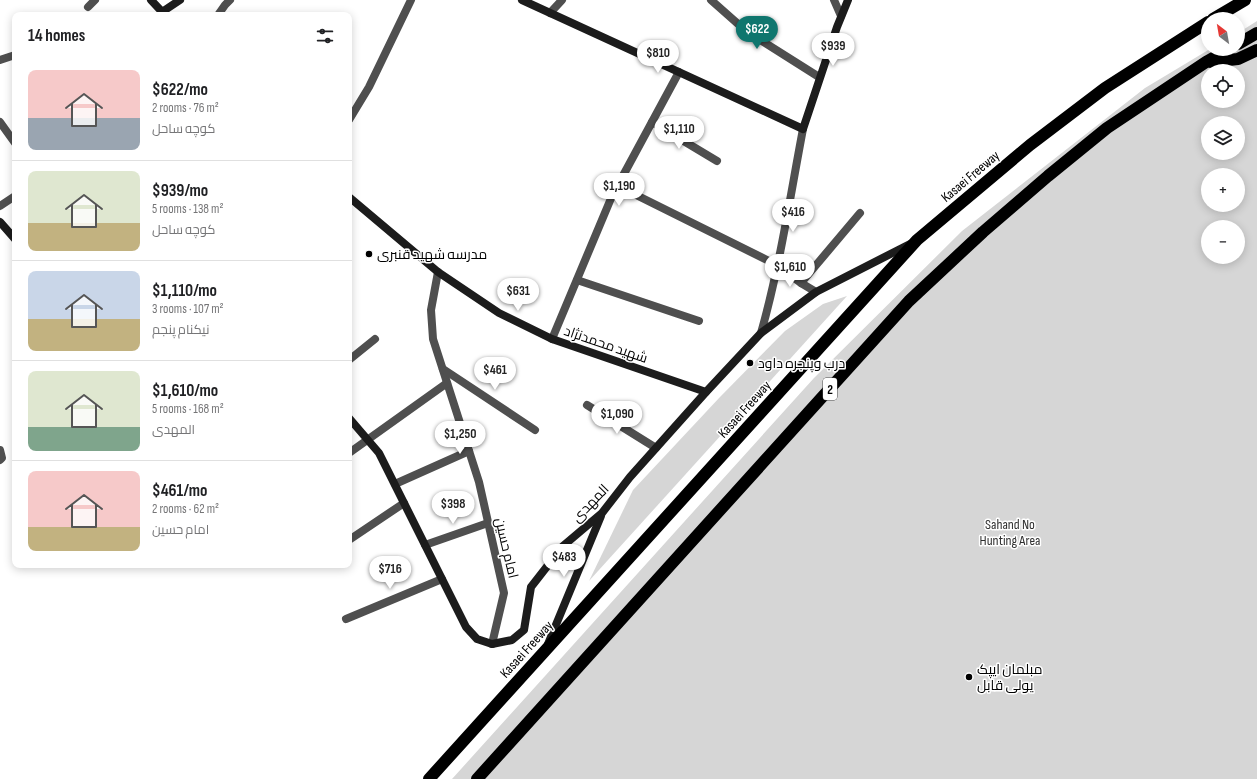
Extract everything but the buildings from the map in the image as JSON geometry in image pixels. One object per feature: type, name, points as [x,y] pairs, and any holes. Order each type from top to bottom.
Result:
[{"type":"highway","points":[[1221,12],[1236,0]]},
{"type":"highway","name":"Kasaei Freeway","points":[[1224,12],[1245,0]]},
{"type":"highway","name":"Kasaei Freeway","points":[[429,779],[918,240],[1030,144],[1105,88],[1201,26]]},
{"type":"highway","points":[[1245,40],[1257,33]]},
{"type":"highway","points":[[1206,62],[1238,59],[1257,50]]},
{"type":"highway","name":"2","points":[[477,779],[909,301],[983,232],[1107,128],[1217,56]]},
{"type":"street","points":[[88,7],[95,0]]},
{"type":"street","points":[[152,0],[162,12]]},
{"type":"street","points":[[164,12],[180,0]]},
{"type":"street","points":[[220,12],[230,0]]},
{"type":"street","points":[[352,115],[368,87],[411,0]]},
{"type":"street","points":[[522,0],[803,129]]},
{"type":"street","points":[[550,13],[562,0]]},
{"type":"street","points":[[711,0],[746,31],[819,77]]},
{"type":"street","points":[[834,0],[841,16]]},
{"type":"street","points":[[761,332],[769,304],[803,129],[819,77],[848,0]]},
{"type":"street","points":[[0,60],[12,56]]},
{"type":"street","points":[[552,339],[618,186],[679,72]]},
{"type":"street","points":[[0,122],[12,139]]},
{"type":"street","points":[[652,122],[716,161]]},
{"type":"street","points":[[618,186],[777,265],[816,292]]},
{"type":"street","points":[[0,206],[12,198]]},
{"type":"street","name":"شهید محمدنژاد","points":[[352,200],[438,272],[499,314],[552,339],[706,392]]},
{"type":"street","points":[[801,283],[860,213]]},
{"type":"street","points":[[0,222],[12,236]]},
{"type":"street","name":"المهدی","points":[[492,644],[512,640],[524,630],[531,587],[564,546],[602,513],[630,477],[761,332],[816,292],[918,240]]},
{"type":"street","name":"امام حسین","points":[[438,272],[431,310],[433,339],[479,482],[504,593],[492,644]]},
{"type":"street","points":[[577,280],[699,321]]},
{"type":"street","points":[[352,357],[375,338]]},
{"type":"street","points":[[443,369],[535,430]]},
{"type":"street","points":[[352,451],[447,383]]},
{"type":"street","points":[[587,406],[656,448]]},
{"type":"street","points":[[352,421],[379,453],[466,627],[476,639],[492,644]]},
{"type":"street","points":[[0,450],[2,458],[0,460]]},
{"type":"street","points":[[395,484],[469,451]]},
{"type":"street","points":[[352,538],[404,503]]},
{"type":"street","points":[[545,651],[602,513]]},
{"type":"street","points":[[425,545],[488,523]]},
{"type":"street","points":[[346,619],[442,579]]},
{"type":"green space","name":"Sahand No Hunting Area","points":[[1257,21],[1257,779],[452,779],[814,378],[962,231],[1145,88],[1201,54],[1201,56],[1245,56],[1245,29]]},
{"type":"green space","points":[[847,296],[589,581],[633,490],[720,397],[785,331],[823,304]]},
{"type":"place","name":"مدرسه شهید قنبری","points":[[369,254]]},
{"type":"place","name":"درب وپنجره داود","points":[[750,363]]},
{"type":"place","name":"مبلمان ایپک یولی قابل","points":[[969,677]]}]
